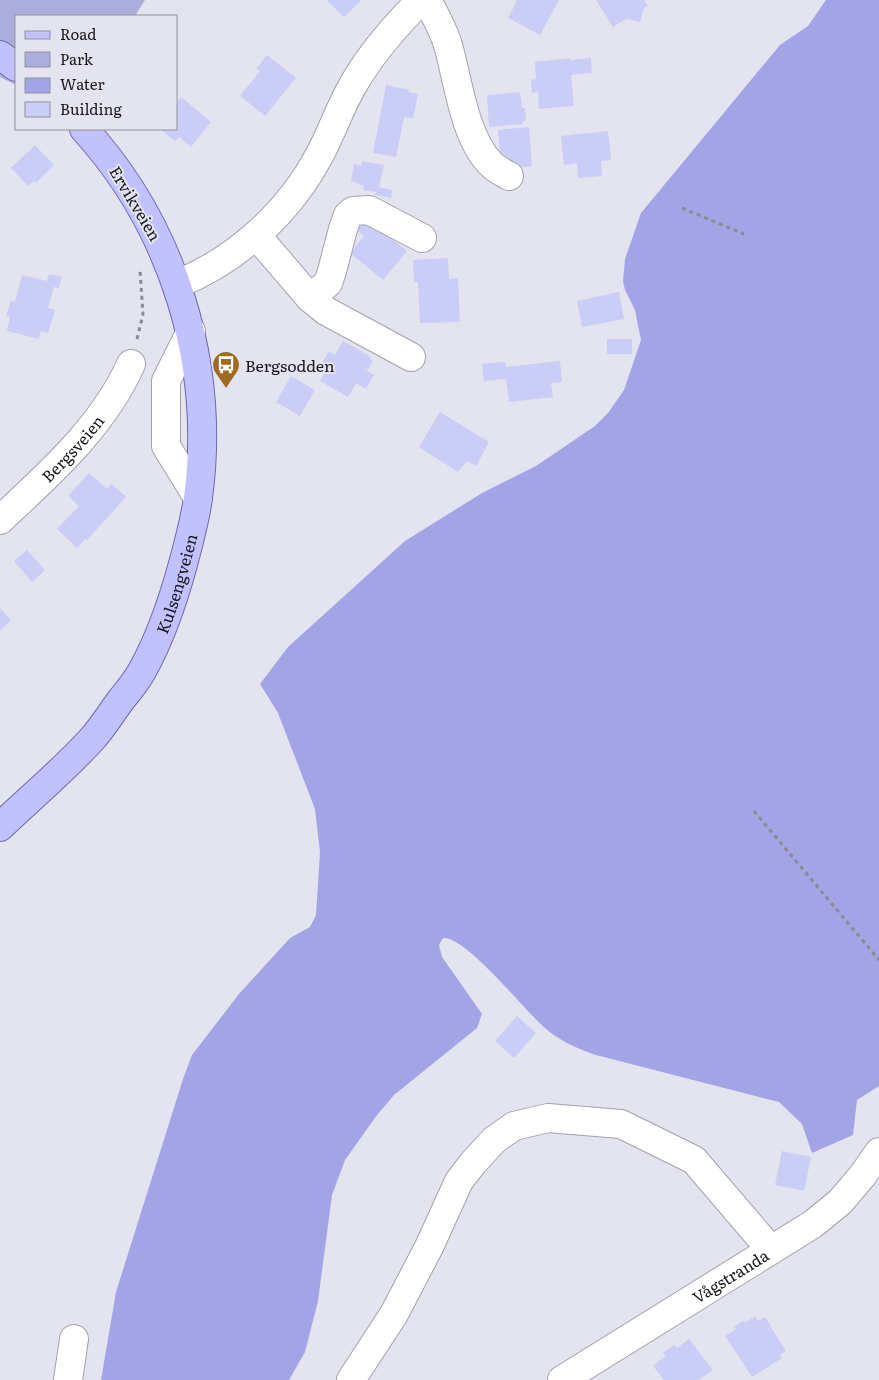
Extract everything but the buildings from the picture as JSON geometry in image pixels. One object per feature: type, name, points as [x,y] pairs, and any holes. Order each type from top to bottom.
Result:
[{"type":"main road","points":[[0,55],[15,66]]},
{"type":"main road","name":"Ervikveien","points":[[85,130],[129,186],[156,234],[177,284]]},
{"type":"main road","name":"Kulsengveien","points":[[0,827],[93,738],[141,673],[162,632],[171,608],[191,536],[202,460],[202,415],[198,369],[191,331],[177,284]]},
{"type":"street","points":[[177,284],[228,256],[256,235],[277,215],[301,186],[321,153],[353,84],[374,52],[416,2],[444,34],[471,130],[477,143],[490,163],[509,176]]},
{"type":"street","points":[[310,298],[328,283],[343,229],[348,215],[353,211],[369,210],[422,238]]},
{"type":"street","points":[[256,235],[310,298],[326,311],[411,357]]},
{"type":"street","points":[[191,331],[166,381],[166,446],[198,498]]},
{"type":"street","name":"Bergsveien","points":[[0,520],[62,461],[100,417],[126,377],[132,364]]},
{"type":"street","points":[[351,1380],[394,1314],[429,1247],[459,1182],[494,1140],[514,1126],[548,1118],[621,1124],[694,1160],[771,1250]]},
{"type":"street","name":"Vågstranda","points":[[562,1380],[813,1224],[840,1202],[863,1176],[879,1152]]},
{"type":"street","points":[[68,1380],[74,1339]]},
{"type":"path","points":[[682,208],[744,234]]},
{"type":"path","points":[[132,364],[142,314],[140,266]]},
{"type":"path","points":[[754,811],[879,960]]},
{"type":"green space","points":[[0,0],[145,0],[136,15],[15,15],[15,84],[0,77]]},
{"type":"water","points":[[826,0],[879,0],[879,1086],[857,1100],[853,1135],[812,1153],[802,1124],[779,1102],[596,1055],[563,1041],[545,1028],[480,961],[466,949],[453,941],[443,938],[439,945],[442,957],[482,1014],[477,1028],[394,1095],[377,1115],[345,1160],[332,1195],[318,1301],[305,1352],[289,1380],[101,1380],[116,1292],[192,1055],[239,994],[290,938],[310,927],[316,915],[320,852],[315,809],[278,713],[260,684],[288,647],[405,541],[482,493],[536,466],[595,426],[608,413],[624,390],[641,340],[635,310],[625,290],[623,281],[625,259],[641,213],[780,45],[808,26]]},
{"type":"place","name":"Bergsodden","points":[[226,389]]}]
